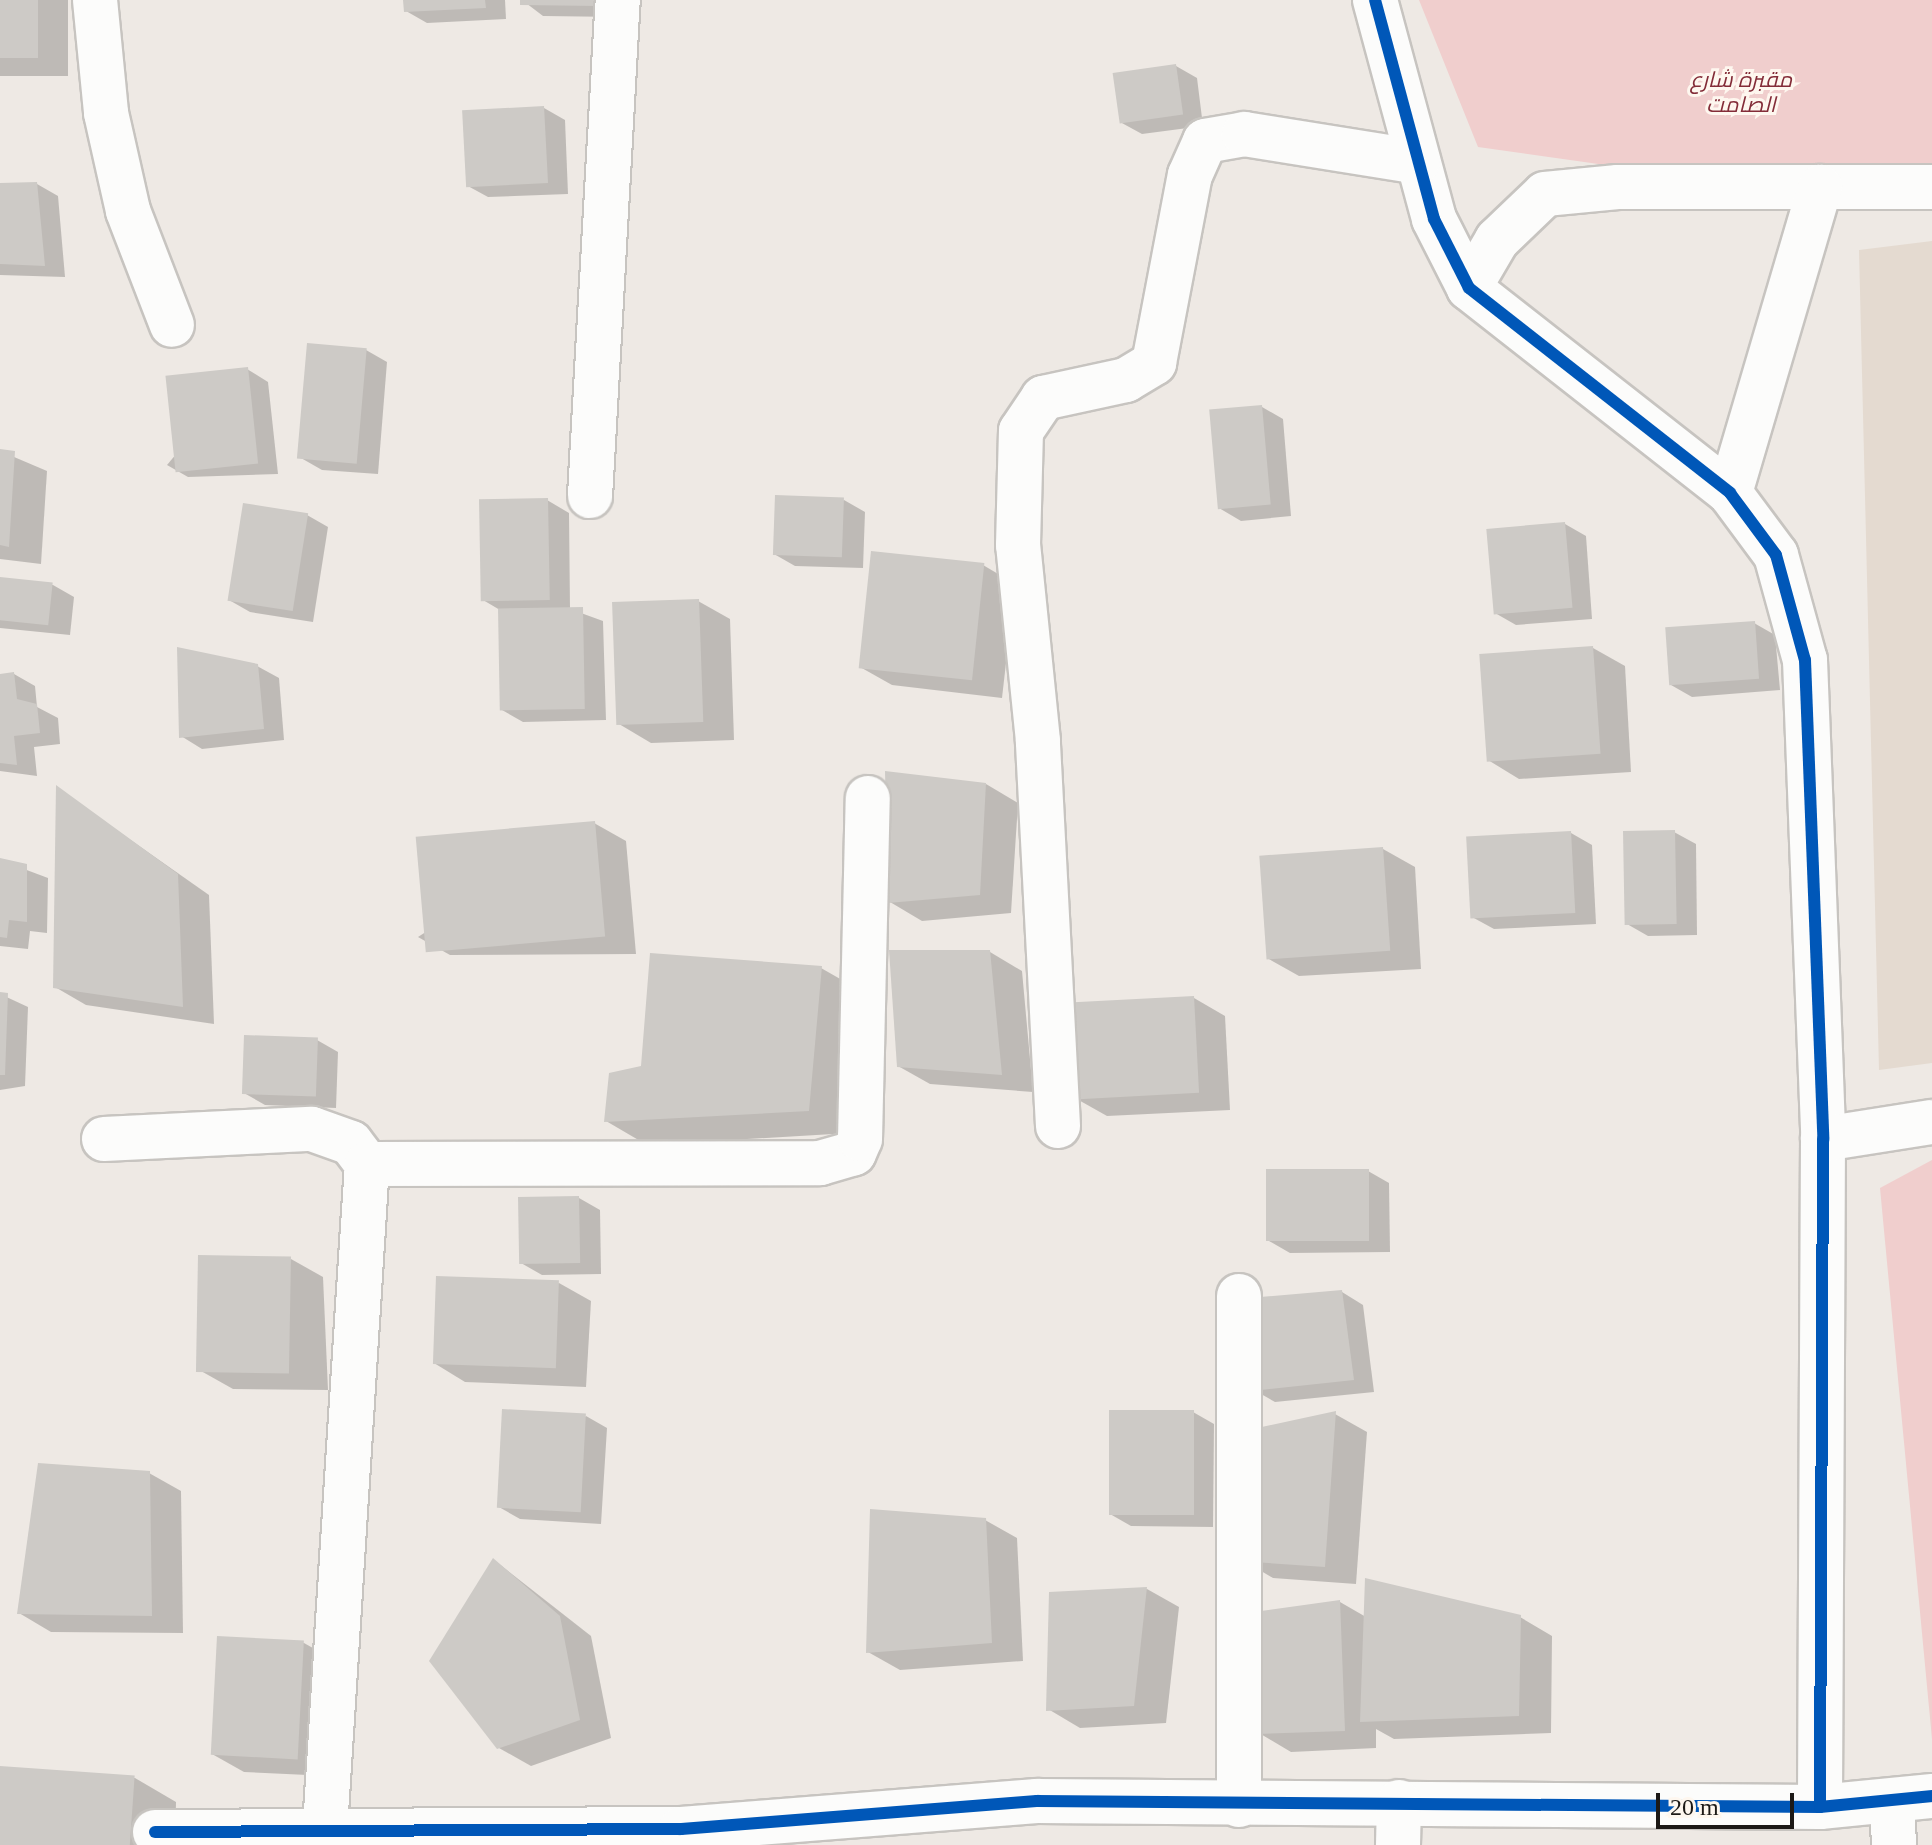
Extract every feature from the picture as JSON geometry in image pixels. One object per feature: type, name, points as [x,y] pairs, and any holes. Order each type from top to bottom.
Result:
[{"type":"street","points":[[95,0],[106,113],[128,211],[172,325]]},
{"type":"street","points":[[590,496],[618,0]]},
{"type":"street","points":[[1375,0],[1434,219],[1469,288],[1730,493],[1776,555],[1805,660],[1823,1139],[1820,1807]]},
{"type":"street","points":[[1058,1126],[1038,741],[1018,545],[1021,431],[1043,398],[1126,380],[1154,363],[1190,175],[1205,141],[1244,134],[1418,162]]},
{"type":"street","points":[[1730,493],[1820,187]]},
{"type":"street","points":[[1469,288],[1497,240],[1545,194],[1932,187]]},
{"type":"street","points":[[367,1164],[820,1163],[854,1153],[860,1139],[868,798]]},
{"type":"street","points":[[1823,1139],[1932,1122]]},
{"type":"street","points":[[104,1139],[312,1129],[351,1143],[367,1164],[325,1827]]},
{"type":"street","points":[[1239,1296],[1239,1805]]},
{"type":"street","points":[[155,1832],[325,1827],[681,1837],[1037,1801],[1239,1805],[1399,1802],[1820,1807],[1912,1798],[1894,1845]]},
{"type":"street","points":[[1398,1845],[1399,1802]]},
{"type":"shaded area","points":[[1932,241],[1932,1063],[1879,1070],[1859,250]]},
{"type":"green space","name":"مقبرة شارع الصامت","points":[[1419,0],[1932,0],[1932,167],[1747,185],[1478,147]]},
{"type":"green space","points":[[1932,1160],[1932,1739],[1880,1188]]},
{"type":"building","points":[[0,0],[38,0],[38,58],[0,58]]},
{"type":"building","points":[[403,0],[485,0],[486,8],[404,12]]},
{"type":"building","points":[[520,0],[598,0],[598,6],[520,5]]},
{"type":"building","points":[[1176,64],[1183,115],[1120,123],[1113,73]]},
{"type":"building","points":[[544,106],[548,183],[466,187],[462,110]]},
{"type":"building","points":[[37,182],[45,266],[0,264],[0,183]]},
{"type":"building","points":[[307,343],[367,348],[357,464],[297,459]]},
{"type":"building","points":[[248,367],[258,463],[176,472],[165,376]]},
{"type":"building","points":[[1262,405],[1271,505],[1218,509],[1209,410]]},
{"type":"building","points":[[0,449],[15,451],[9,547],[0,545]]},
{"type":"building","points":[[775,495],[844,497],[842,557],[773,555]]},
{"type":"building","points":[[548,498],[550,600],[481,601],[479,499]]},
{"type":"building","points":[[243,503],[308,513],[293,611],[228,601]]},
{"type":"building","points":[[1565,522],[1572,608],[1494,615],[1486,529]]},
{"type":"building","points":[[871,551],[984,563],[972,680],[859,668]]},
{"type":"building","points":[[0,577],[53,583],[48,625],[0,620]]},
{"type":"building","points":[[699,599],[703,722],[616,725],[612,602]]},
{"type":"building","points":[[583,607],[585,709],[500,710],[498,608]]},
{"type":"building","points":[[1755,621],[1759,679],[1669,685],[1665,627]]},
{"type":"building","points":[[1593,646],[1601,754],[1487,762],[1479,654]]},
{"type":"building","points":[[177,647],[258,664],[264,729],[179,738]]},
{"type":"building","points":[[14,672],[17,699],[37,704],[40,733],[14,736],[17,765],[0,763],[0,674]]},
{"type":"building","points":[[885,771],[986,783],[980,895],[888,903]]},
{"type":"building","points":[[56,785],[178,874],[183,1007],[53,988]]},
{"type":"building","points":[[595,821],[605,937],[426,952],[416,837]]},
{"type":"building","points":[[1675,830],[1677,924],[1625,925],[1623,831]]},
{"type":"building","points":[[1571,831],[1575,913],[1470,918],[1466,836]]},
{"type":"building","points":[[1383,847],[1390,951],[1267,959],[1259,856]]},
{"type":"building","points":[[0,858],[27,864],[27,922],[9,920],[7,938],[0,937]]},
{"type":"building","points":[[889,950],[990,950],[1002,1075],[897,1067]]},
{"type":"building","points":[[650,953],[822,966],[809,1111],[604,1122],[609,1073],[641,1066]]},
{"type":"building","points":[[0,992],[8,993],[5,1075],[0,1075]]},
{"type":"building","points":[[1194,996],[1199,1093],[1074,1099],[1069,1003]]},
{"type":"building","points":[[244,1035],[318,1038],[316,1097],[242,1094]]},
{"type":"building","points":[[1266,1169],[1369,1169],[1369,1241],[1266,1241]]},
{"type":"building","points":[[579,1196],[580,1263],[519,1264],[518,1197]]},
{"type":"building","points":[[198,1255],[291,1257],[289,1374],[196,1372]]},
{"type":"building","points":[[436,1276],[559,1280],[556,1368],[433,1364]]},
{"type":"building","points":[[1342,1290],[1354,1380],[1252,1391],[1260,1297]]},
{"type":"building","points":[[502,1409],[586,1413],[581,1512],[497,1508]]},
{"type":"building","points":[[1109,1410],[1194,1410],[1194,1515],[1109,1515]]},
{"type":"building","points":[[1336,1411],[1325,1567],[1239,1561],[1239,1432]]},
{"type":"building","points":[[38,1463],[150,1471],[152,1616],[17,1614]]},
{"type":"building","points":[[870,1509],[986,1518],[992,1643],[866,1653]]},
{"type":"building","points":[[493,1558],[560,1616],[580,1720],[497,1749],[429,1661]]},
{"type":"building","points":[[1365,1578],[1521,1615],[1519,1716],[1360,1722]]},
{"type":"building","points":[[1147,1587],[1134,1706],[1046,1711],[1049,1592]]},
{"type":"building","points":[[1340,1600],[1345,1731],[1257,1734],[1239,1614]]},
{"type":"building","points":[[217,1636],[304,1641],[298,1759],[211,1755]]},
{"type":"building","points":[[0,1766],[135,1775],[130,1845],[0,1845]]},
{"type":"cycle path","points":[[1375,0],[1434,219],[1469,288],[1730,493],[1776,555],[1805,660],[1823,1139],[1820,1807]]},
{"type":"cycle path","points":[[155,1832],[681,1829],[1037,1801],[1820,1807],[1932,1796]]}]
